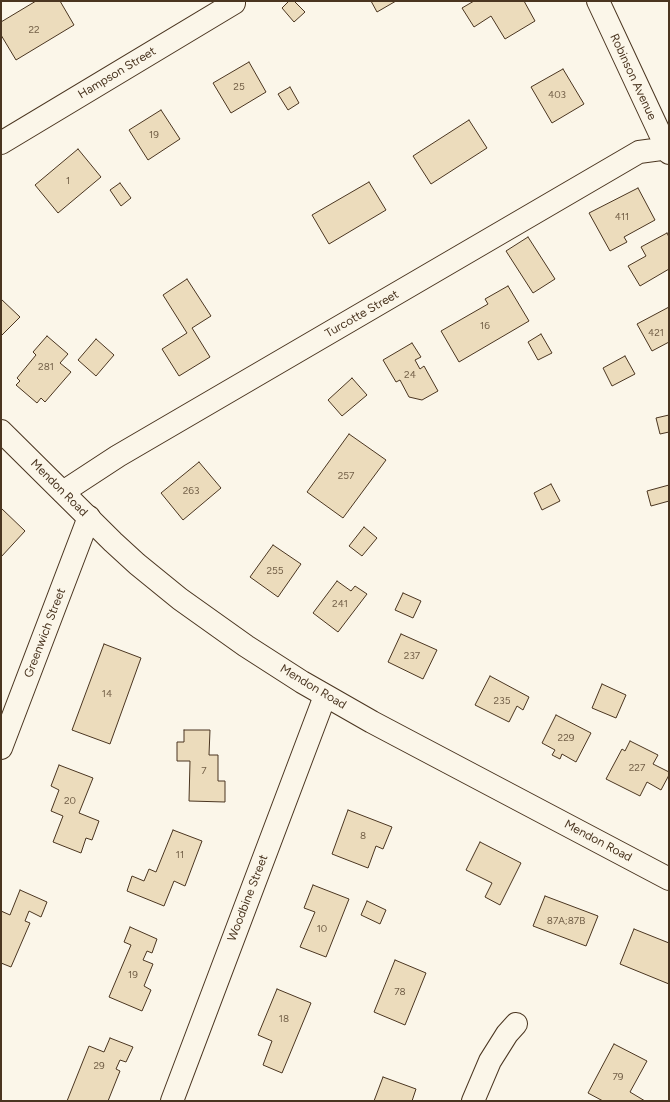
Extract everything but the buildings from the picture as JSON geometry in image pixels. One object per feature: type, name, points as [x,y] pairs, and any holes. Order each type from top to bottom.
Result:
[{"type":"street","name":"Robinson Avenue","points":[[598,1],[668,150]]},
{"type":"street","name":"Hampson Street","points":[[1,143],[234,3]]},
{"type":"street","name":"Turcotte Street","points":[[63,492],[118,456],[639,152],[668,150]]},
{"type":"street","name":"Mendon Road","points":[[1,431],[137,564],[180,599],[246,646],[325,696],[379,726],[669,879]]},
{"type":"street","name":"Greenwich Street","points":[[1,748],[89,518]]},
{"type":"street","name":"Woodbine Street","points":[[172,1101],[325,696]]},
{"type":"street","points":[[472,1101],[490,1061],[507,1034],[516,1024]]}]
